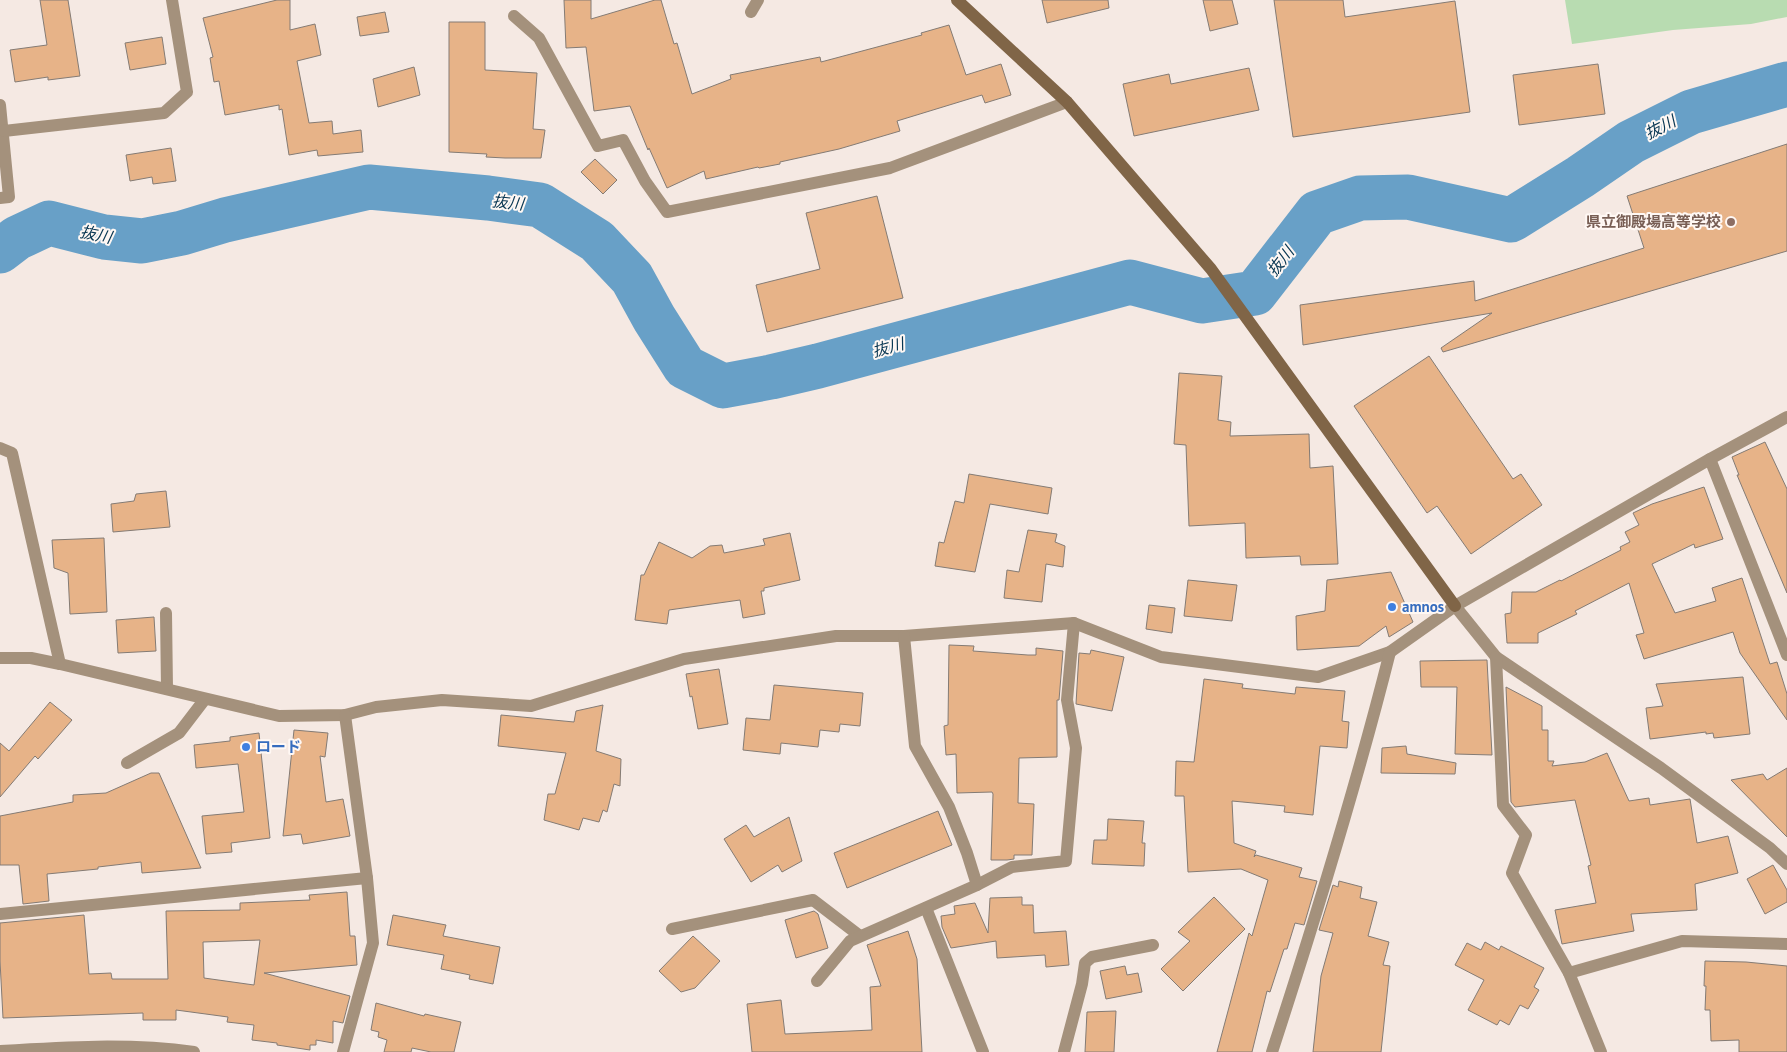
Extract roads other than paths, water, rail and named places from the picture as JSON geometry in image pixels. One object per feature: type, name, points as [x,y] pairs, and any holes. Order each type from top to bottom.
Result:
[{"type":"street","points":[[4,131],[164,113],[187,92],[172,0]]},
{"type":"street","points":[[751,12],[758,0]]},
{"type":"street","points":[[957,0],[1066,102],[1211,269],[1455,606],[1496,657],[1661,768],[1770,848],[1787,864]]},
{"type":"street","points":[[514,16],[539,38],[598,146],[623,140],[645,181],[667,212],[890,168],[1066,102]]},
{"type":"street","points":[[0,105],[9,197],[0,198]]},
{"type":"street","points":[[0,658],[31,658],[60,664],[279,716],[344,715],[376,707],[442,700],[531,706],[684,659],[836,636],[904,636],[1074,622],[1161,657],[1318,677],[1390,652],[1455,606],[1710,459],[1787,417]]},
{"type":"street","points":[[0,448],[12,454],[60,664]]},
{"type":"street","points":[[1710,459],[1787,655]]},
{"type":"street","points":[[166,613],[167,689]]},
{"type":"street","points":[[817,981],[850,941],[860,936],[977,885],[1012,867],[1066,861],[1076,748],[1067,700],[1074,622]]},
{"type":"street","points":[[904,636],[916,746],[949,807],[968,853],[977,885]]},
{"type":"street","points":[[1272,1052],[1366,744],[1390,652]]},
{"type":"street","points":[[1496,657],[1503,805],[1526,835],[1512,873],[1570,973],[1601,1052]]},
{"type":"street","points":[[127,763],[179,733],[205,699]]},
{"type":"street","points":[[343,1052],[373,943],[367,878],[344,715]]},
{"type":"street","points":[[0,914],[367,878]]},
{"type":"street","points":[[672,929],[813,900],[860,936]]},
{"type":"street","points":[[926,908],[983,1052]]},
{"type":"street","points":[[1570,973],[1682,941],[1787,944]]},
{"type":"street","points":[[1064,1052],[1082,984],[1085,963],[1092,957],[1153,945]]},
{"type":"street","points":[[0,1051],[168,1048],[194,1052]]},
{"type":"waterway","name":"抜川","points":[[0,251],[17,238],[49,223],[104,237],[142,241],[369,187],[488,198],[540,205],[597,241],[632,278],[654,318],[685,367],[723,386],[818,366],[1130,282],[1202,301],[1255,293],[1317,213],[1360,198],[1408,197],[1511,220],[1580,177],[1631,142],[1691,112],[1787,84]]},
{"type":"place","name":"県立御殿場高等学校","points":[[1731,222]]},
{"type":"place","name":"amnos","points":[[1392,607]]},
{"type":"place","name":"ロード","points":[[246,747]]}]
